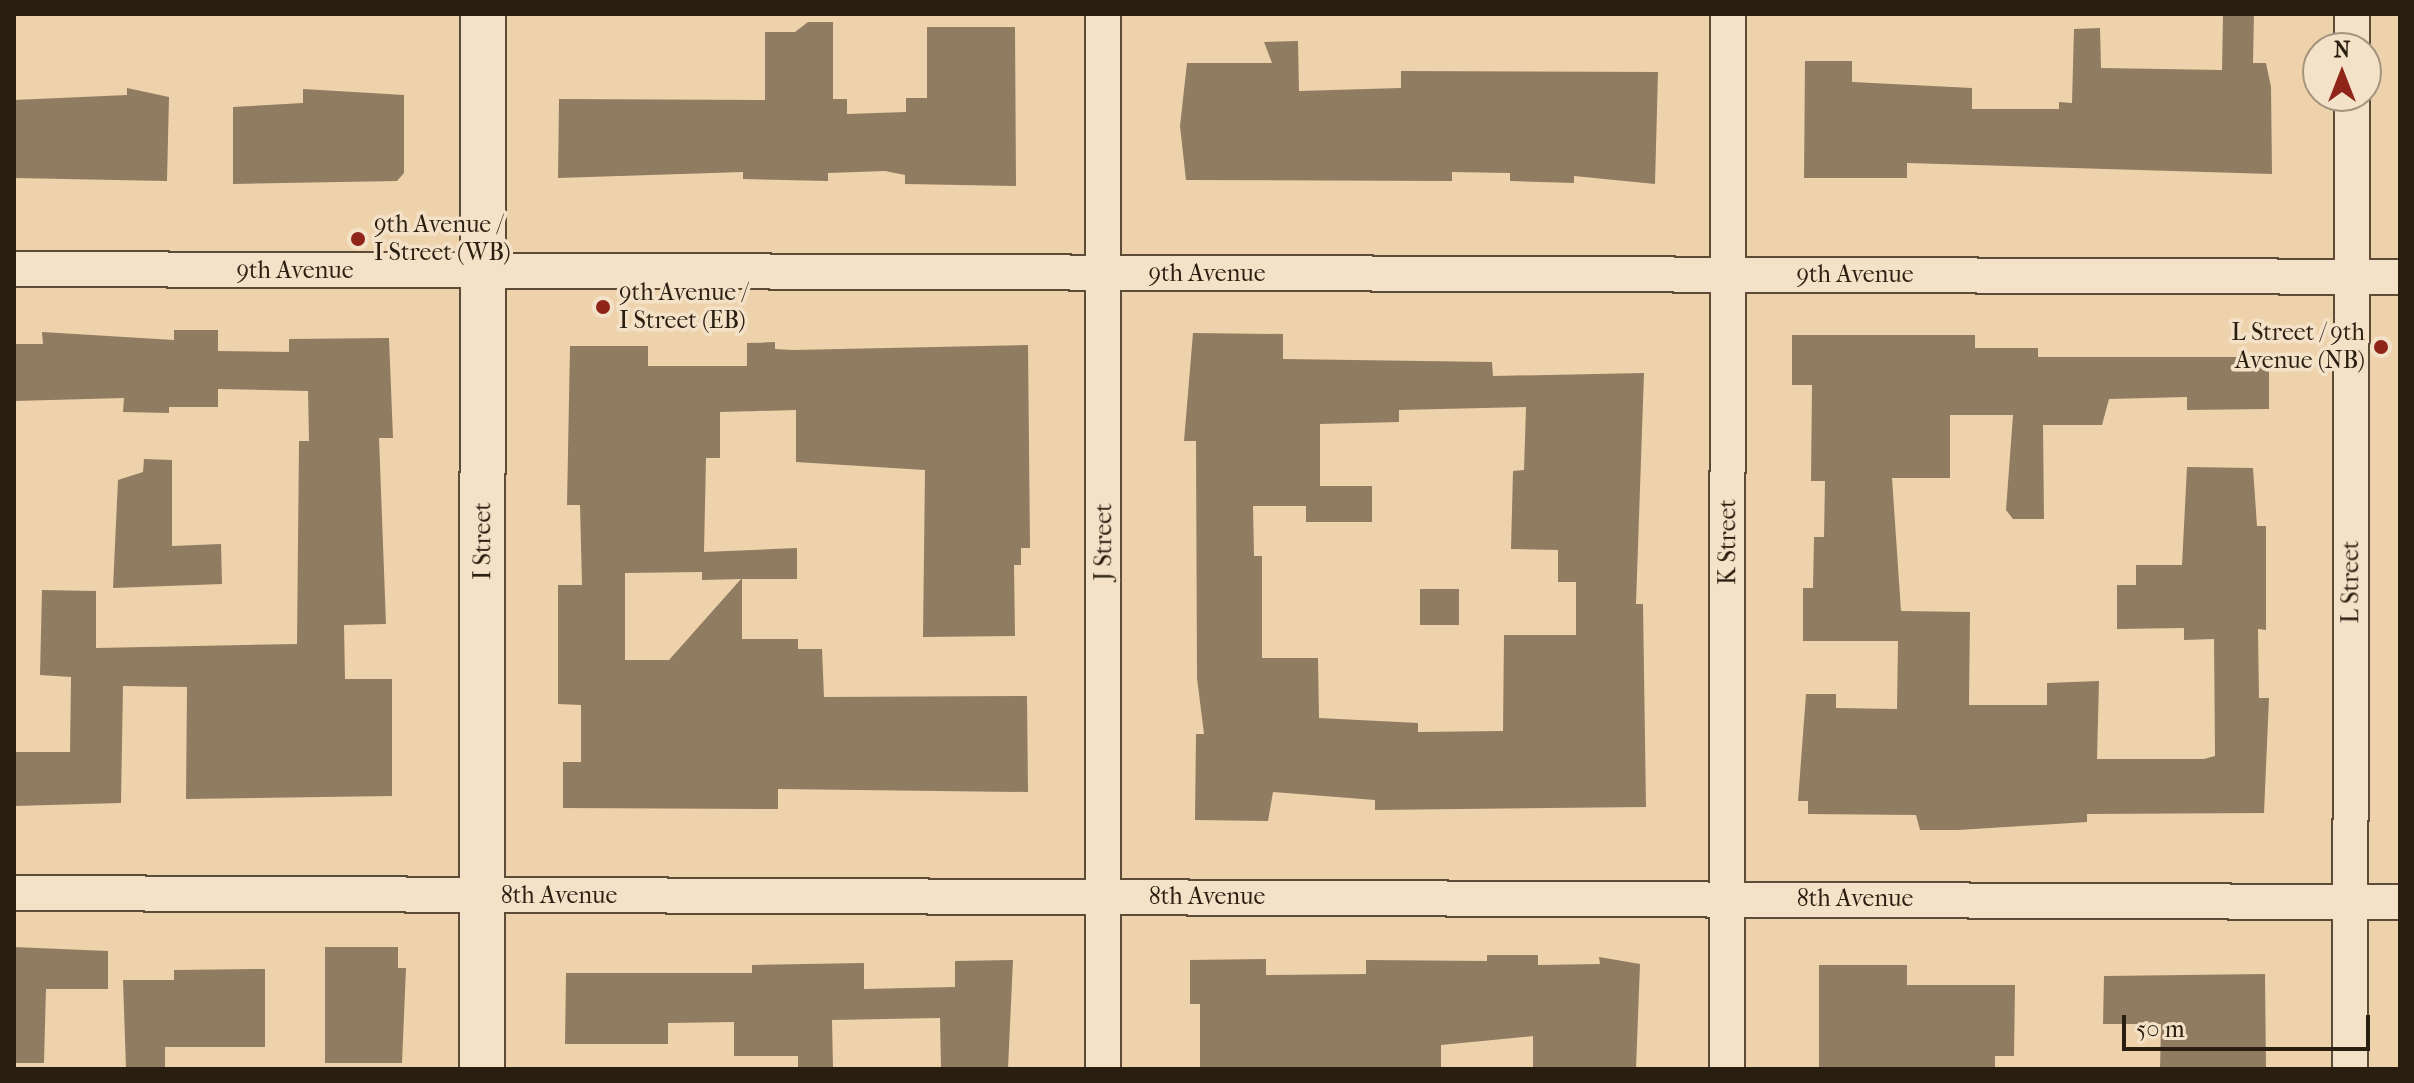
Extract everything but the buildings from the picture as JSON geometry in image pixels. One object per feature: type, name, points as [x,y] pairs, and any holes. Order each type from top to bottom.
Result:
[{"type":"street","name":"I Street","points":[[482,1069],[483,14]]},
{"type":"street","name":"J Street","points":[[1103,14],[1103,1069]]},
{"type":"street","name":"K Street","points":[[1727,1069],[1728,14]]},
{"type":"street","name":"L Street","points":[[2350,1069],[2352,112]]},
{"type":"street","name":"9th Avenue","points":[[14,269],[2400,277]]},
{"type":"street","name":"8th Avenue","points":[[14,893],[2400,902]]},
{"type":"place","name":"9th Avenue / I Street (WB)","points":[[358,239]]},
{"type":"place","name":"9th Avenue / I Street (EB)","points":[[603,307]]},
{"type":"place","name":"L Street / 9th Avenue (NB)","points":[[2381,347]]}]
